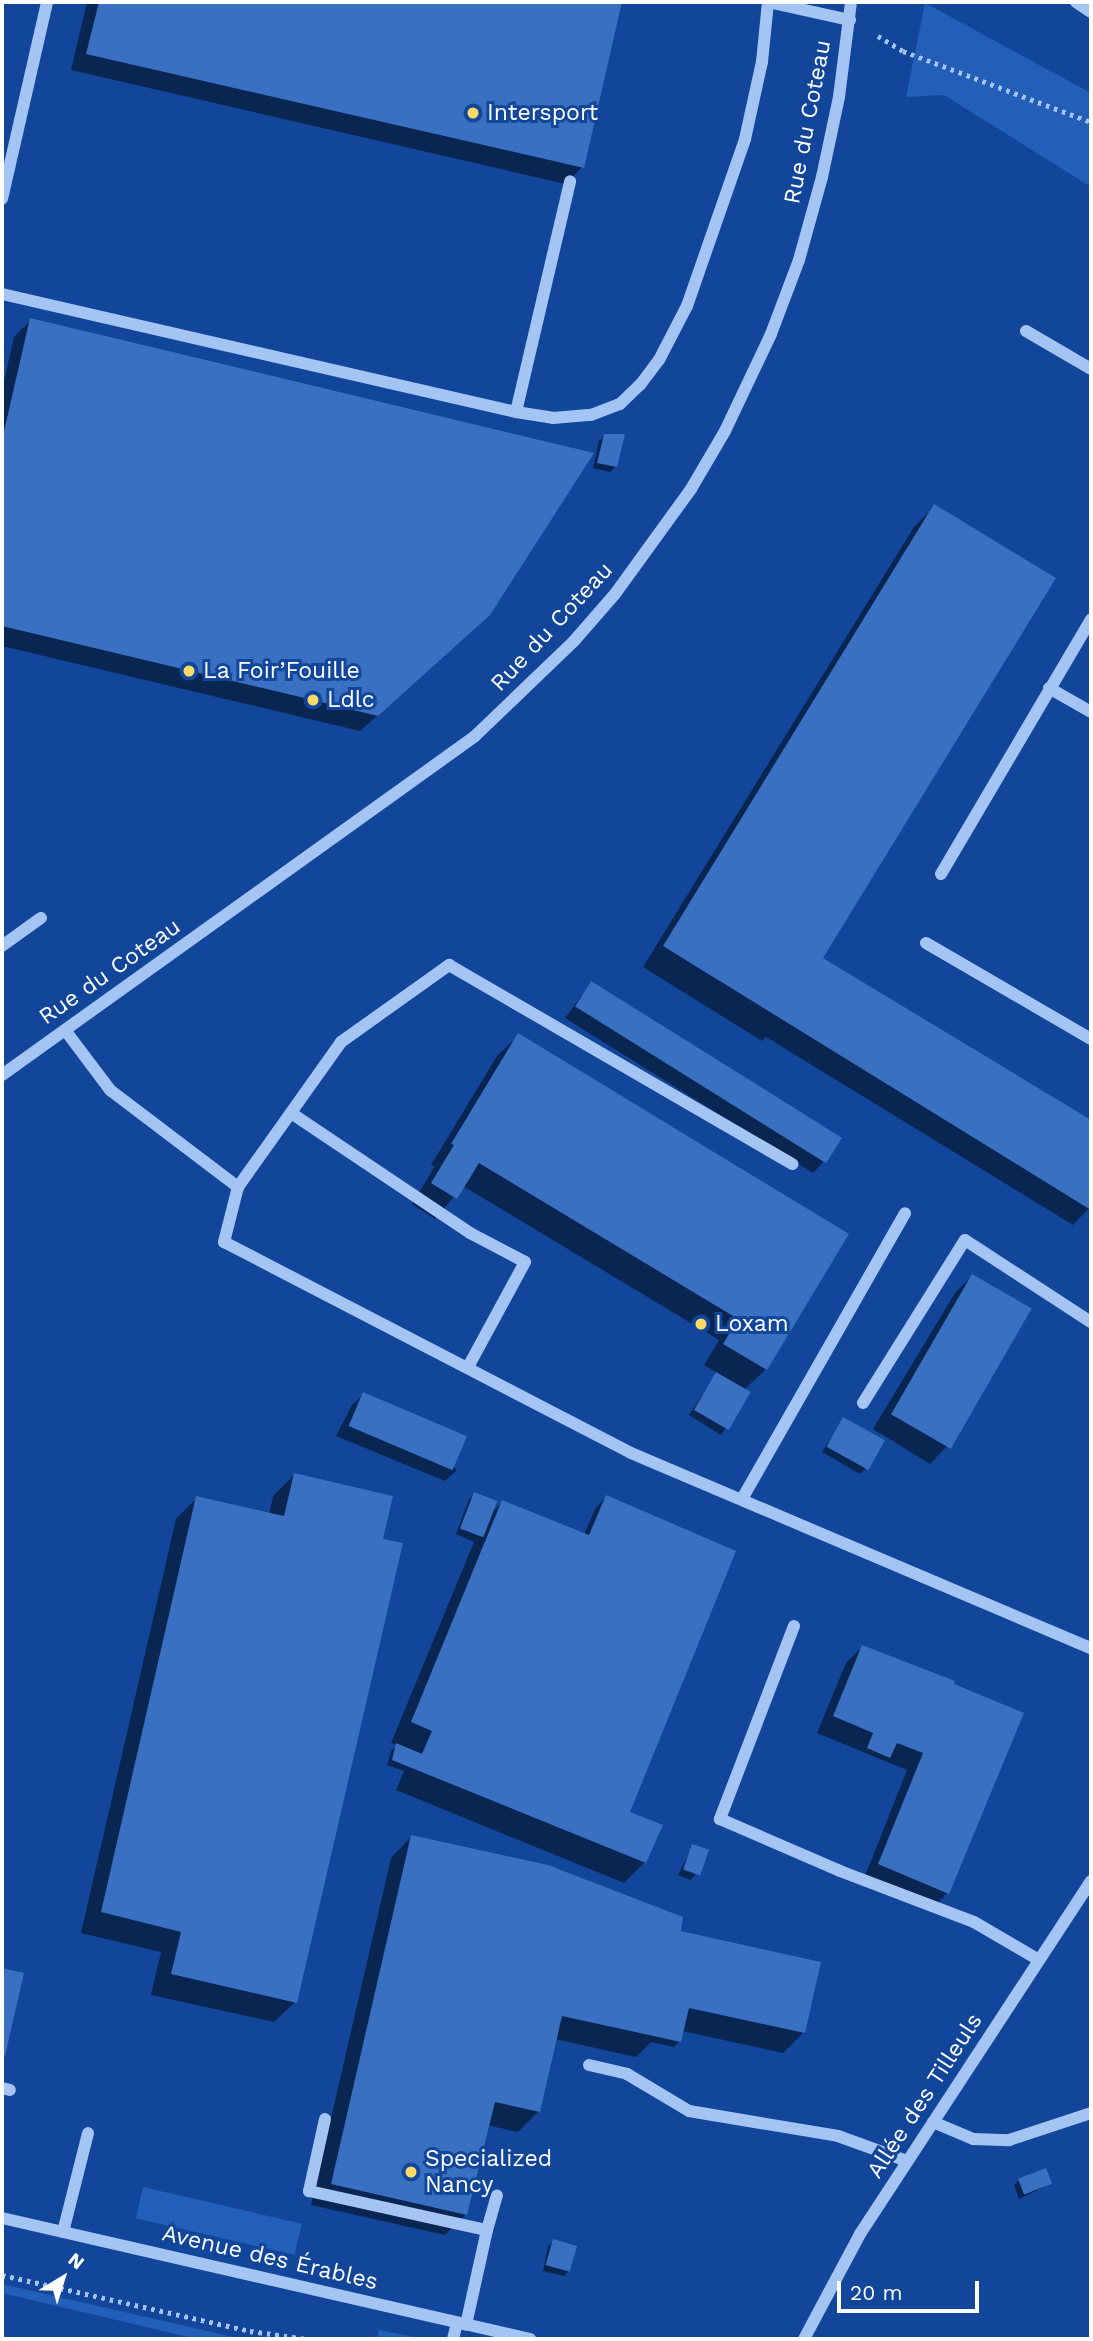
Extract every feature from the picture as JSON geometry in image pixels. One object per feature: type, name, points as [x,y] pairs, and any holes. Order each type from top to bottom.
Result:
[{"type":"street","points":[[2,200],[47,2]]},
{"type":"street","points":[[2,294],[516,412],[554,418],[591,415],[620,404],[640,385],[659,360],[687,306],[745,139],[762,62],[768,2],[849,20]]},
{"type":"street","name":"Rue du Coteau","points":[[2,1075],[474,737],[574,640],[649,550],[691,489],[724,431],[771,334],[799,260],[839,97],[851,2]]},
{"type":"street","points":[[1076,2],[1091,12]]},
{"type":"street","points":[[516,412],[570,181]]},
{"type":"street","points":[[1026,331],[1091,369]]},
{"type":"street","points":[[941,874],[1091,619]]},
{"type":"street","points":[[1049,688],[1091,712]]},
{"type":"street","points":[[2,946],[41,918]]},
{"type":"street","points":[[926,943],[1091,1039]]},
{"type":"street","points":[[792,1164],[449,965],[341,1042],[238,1186],[224,1242],[631,1452],[1091,1648]]},
{"type":"street","points":[[65,1030],[110,1090],[238,1186]]},
{"type":"street","points":[[291,1113],[470,1233],[525,1262],[468,1367]]},
{"type":"street","points":[[742,1499],[905,1213]]},
{"type":"street","points":[[863,1403],[965,1240],[1091,1322]]},
{"type":"street","points":[[794,1626],[720,1819],[839,1871],[974,1922],[1039,1961]]},
{"type":"street","name":"Allée des Tilleuls","points":[[804,2339],[908,2161],[1091,1881]]},
{"type":"street","points":[[589,2065],[627,2074],[689,2111],[838,2136],[908,2161]]},
{"type":"street","points":[[933,2122],[973,2139],[1009,2140],[1091,2113]]},
{"type":"street","points":[[325,2119],[309,2191],[487,2230]]},
{"type":"street","points":[[63,2232],[88,2133]]},
{"type":"street","points":[[453,2339],[462,2324],[496,2195]]},
{"type":"street","name":"Avenue des Érables","points":[[2,2218],[530,2339]]},
{"type":"path","points":[[849,20],[903,51],[1091,121]]},
{"type":"path","points":[[2,2275],[250,2331],[306,2339]]},
{"type":"shaded area","points":[[925,3],[1091,93],[1091,187],[944,95],[906,97]]},
{"type":"shaded area","points":[[143,2187],[302,2224],[295,2255],[136,2218]]},
{"type":"shaded area","points":[[2,2284],[242,2339],[197,2339],[2,2293]]},
{"type":"shaded area","points":[[379,2330],[424,2339],[377,2339]]},
{"type":"building","name":"Intersport","points":[[99,2],[622,2],[584,168],[86,54]]},
{"type":"building","points":[[30,318],[594,453],[490,615],[378,716],[2,626],[2,440]]},
{"type":"building","points":[[604,434],[625,434],[617,467],[597,463]]},
{"type":"building","points":[[934,504],[1056,578],[823,958],[1091,1120],[1091,1210],[663,946]]},
{"type":"building","points":[[591,981],[842,1138],[826,1163],[575,1006]]},
{"type":"building","points":[[518,1033],[849,1234],[767,1370],[723,1344],[738,1319],[479,1163],[457,1199],[431,1183],[454,1145],[451,1144]]},
{"type":"building","points":[[972,1274],[1032,1308],[951,1449],[891,1414]]},
{"type":"building","points":[[716,1372],[751,1392],[729,1430],[694,1410]]},
{"type":"building","points":[[363,1392],[467,1436],[453,1470],[349,1426]]},
{"type":"building","points":[[843,1417],[885,1440],[868,1470],[827,1447]]},
{"type":"building","points":[[294,1473],[393,1496],[383,1539],[403,1543],[297,2003],[171,1974],[181,1932],[101,1912],[196,1496],[284,1516]]},
{"type":"building","points":[[474,1492],[497,1501],[483,1537],[460,1528]]},
{"type":"building","points":[[606,1495],[736,1551],[630,1812],[663,1825],[646,1863],[392,1760],[396,1743],[422,1754],[432,1731],[411,1722],[502,1500],[589,1535]]},
{"type":"building","points":[[862,1645],[955,1681],[954,1684],[1024,1713],[949,1894],[878,1864],[923,1753],[897,1743],[890,1758],[867,1748],[873,1733],[833,1716]]},
{"type":"building","points":[[411,1835],[548,1865],[683,1917],[681,1931],[821,1962],[805,2033],[689,2008],[681,2042],[562,2016],[540,2112],[495,2102],[467,2215],[331,2184]]},
{"type":"building","points":[[692,1844],[709,1850],[700,1875],[683,1870]]},
{"type":"building","points":[[2,1968],[24,1973],[5,2056],[2,2055]]},
{"type":"building","points":[[1046,2168],[1052,2184],[1024,2195],[1018,2179]]},
{"type":"building","points":[[553,2239],[577,2246],[570,2272],[546,2265]]},
{"type":"place","name":"Intersport","points":[[473,113]]},
{"type":"place","name":"La Foir’Fouille","points":[[189,671]]},
{"type":"place","name":"Ldlc","points":[[313,700]]},
{"type":"place","name":"Loxam","points":[[701,1324]]},
{"type":"place","name":"Specialized Nancy","points":[[411,2172]]}]
